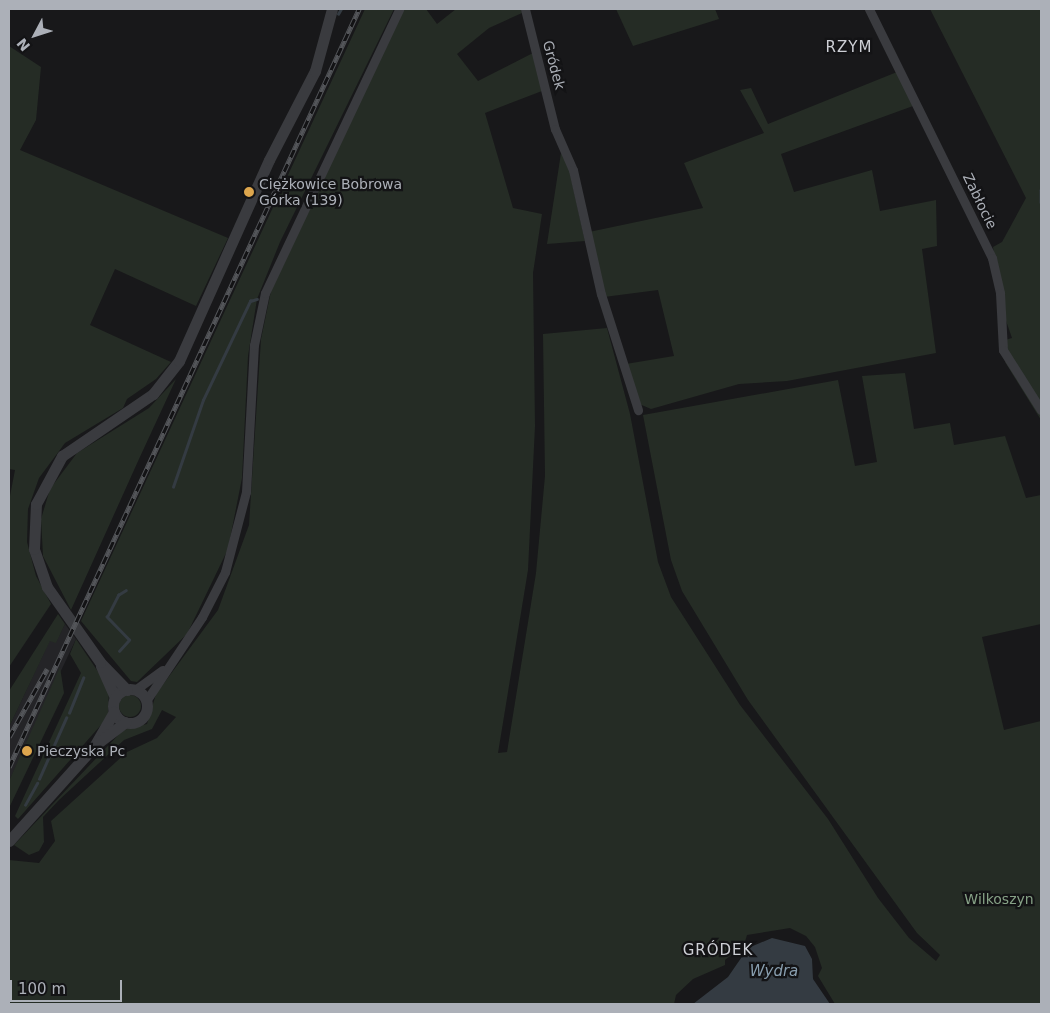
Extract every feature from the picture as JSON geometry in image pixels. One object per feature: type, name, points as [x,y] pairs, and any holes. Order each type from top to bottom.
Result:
[{"type":"street","points":[[9,841],[94,745],[114,712],[116,698],[100,662],[54,598],[37,564],[32,532],[36,504],[46,478],[73,445],[148,398],[176,366],[269,160],[315,71],[332,9]]},
{"type":"street","points":[[94,745],[125,722],[142,718],[146,701],[165,668],[211,602],[236,538],[248,478],[256,328],[269,280],[399,9]]},
{"type":"street","name":"Gródek","points":[[525,9],[555,129],[573,170],[601,294],[638,410]]},
{"type":"street","name":"Zabłocie","points":[[869,9],[992,258],[1000,293],[1000,342],[1041,410]]},
{"type":"street","points":[[100,662],[146,701]]},
{"type":"street","points":[[116,698],[165,668]]},
{"type":"street","points":[[114,712],[125,722]]},
{"type":"shaded area","points":[[65,624],[76,639],[9,781],[9,727],[50,640],[56,642]]},
{"type":"green space","points":[[365,9],[394,9],[280,242],[257,299],[248,356],[242,478],[228,549],[187,634],[137,682],[131,681],[81,621]]},
{"type":"green space","name":"Wilkoszyn","points":[[404,9],[426,9],[437,24],[456,9],[521,9],[522,13],[489,28],[457,54],[478,81],[533,53],[542,91],[485,113],[513,208],[542,214],[533,273],[535,426],[528,570],[498,753],[507,752],[536,573],[545,476],[543,334],[607,328],[630,414],[658,562],[671,597],[740,705],[828,819],[878,898],[909,938],[936,961],[940,955],[917,933],[748,700],[682,591],[671,560],[643,415],[838,380],[855,466],[877,462],[862,376],[905,373],[914,429],[950,423],[954,445],[1005,436],[1026,498],[1041,495],[1041,624],[982,637],[1004,730],[1041,721],[1041,1004],[835,1004],[818,976],[822,968],[815,947],[806,936],[790,928],[747,935],[744,945],[725,960],[725,965],[693,979],[676,995],[674,1004],[9,1004],[9,860],[39,863],[55,841],[51,821],[127,752],[157,738],[176,717],[162,710],[152,729],[124,740],[59,800],[43,817],[44,842],[39,851],[29,855],[14,845],[123,730],[147,724],[156,694],[218,610],[249,525],[261,339],[271,291]]},
{"type":"green space","points":[[616,9],[715,9],[719,19],[633,46]]},
{"type":"green space","points":[[930,9],[1041,9],[1041,420],[1005,362],[1011,359],[1005,340],[1012,338],[1003,312],[993,247],[1002,242],[1026,198]]},
{"type":"green space","points":[[9,46],[41,67],[36,120],[20,150],[228,238],[196,306],[115,269],[90,325],[171,362],[156,379],[127,399],[123,408],[65,443],[39,478],[28,509],[27,542],[36,576],[51,604],[9,667],[9,501],[15,470],[9,469]]},
{"type":"green space","points":[[897,72],[913,106],[781,154],[794,192],[872,170],[880,211],[936,200],[937,246],[922,249],[936,353],[787,381],[739,384],[651,409],[637,403],[626,364],[674,356],[658,290],[604,297],[589,232],[703,208],[684,163],[764,133],[740,90],[751,88],[768,124]]},
{"type":"green space","points":[[561,153],[568,164],[585,241],[547,244]]},
{"type":"green space","points":[[176,379],[71,610],[43,556],[41,519],[50,489],[77,453],[149,408]]},
{"type":"green space","points":[[58,614],[65,624],[56,643],[50,641],[9,727],[9,691]]},
{"type":"green space","points":[[76,639],[109,688],[108,717],[18,819],[15,816],[81,673],[70,654]]},
{"type":"green space","points":[[60,667],[64,693],[9,808],[9,781]]},
{"type":"green space","points":[[130,695],[138,698],[141,706],[138,714],[130,717],[122,714],[119,706],[122,698]]},
{"type":"water","name":"Wydra","points":[[772,938],[805,946],[812,959],[813,979],[830,1004],[693,1004],[728,977],[748,948]]},
{"type":"waterway","points":[[338,14],[341,9]]},
{"type":"waterway","points":[[1041,190],[1041,202]]},
{"type":"waterway","points":[[173,487],[203,400],[250,301],[257,299]]},
{"type":"waterway","points":[[119,651],[129,640],[107,617],[118,595],[126,590]]},
{"type":"waterway","points":[[69,713],[83,678]]},
{"type":"waterway","points":[[39,779],[66,718]]},
{"type":"waterway","points":[[25,805],[37,783]]},
{"type":"railway","points":[[9,767],[359,9]]},
{"type":"railway","points":[[9,737],[47,669]]},
{"type":"place","name":"Ciężkowice Bobrowa Górka (139)","points":[[249,192]]},
{"type":"place","name":"Pieczyska Pc","points":[[27,751]]},
{"type":"district","name":"RZYM","points":[[849,48]]},
{"type":"district","name":"GRÓDEK","points":[[718,951]]}]
